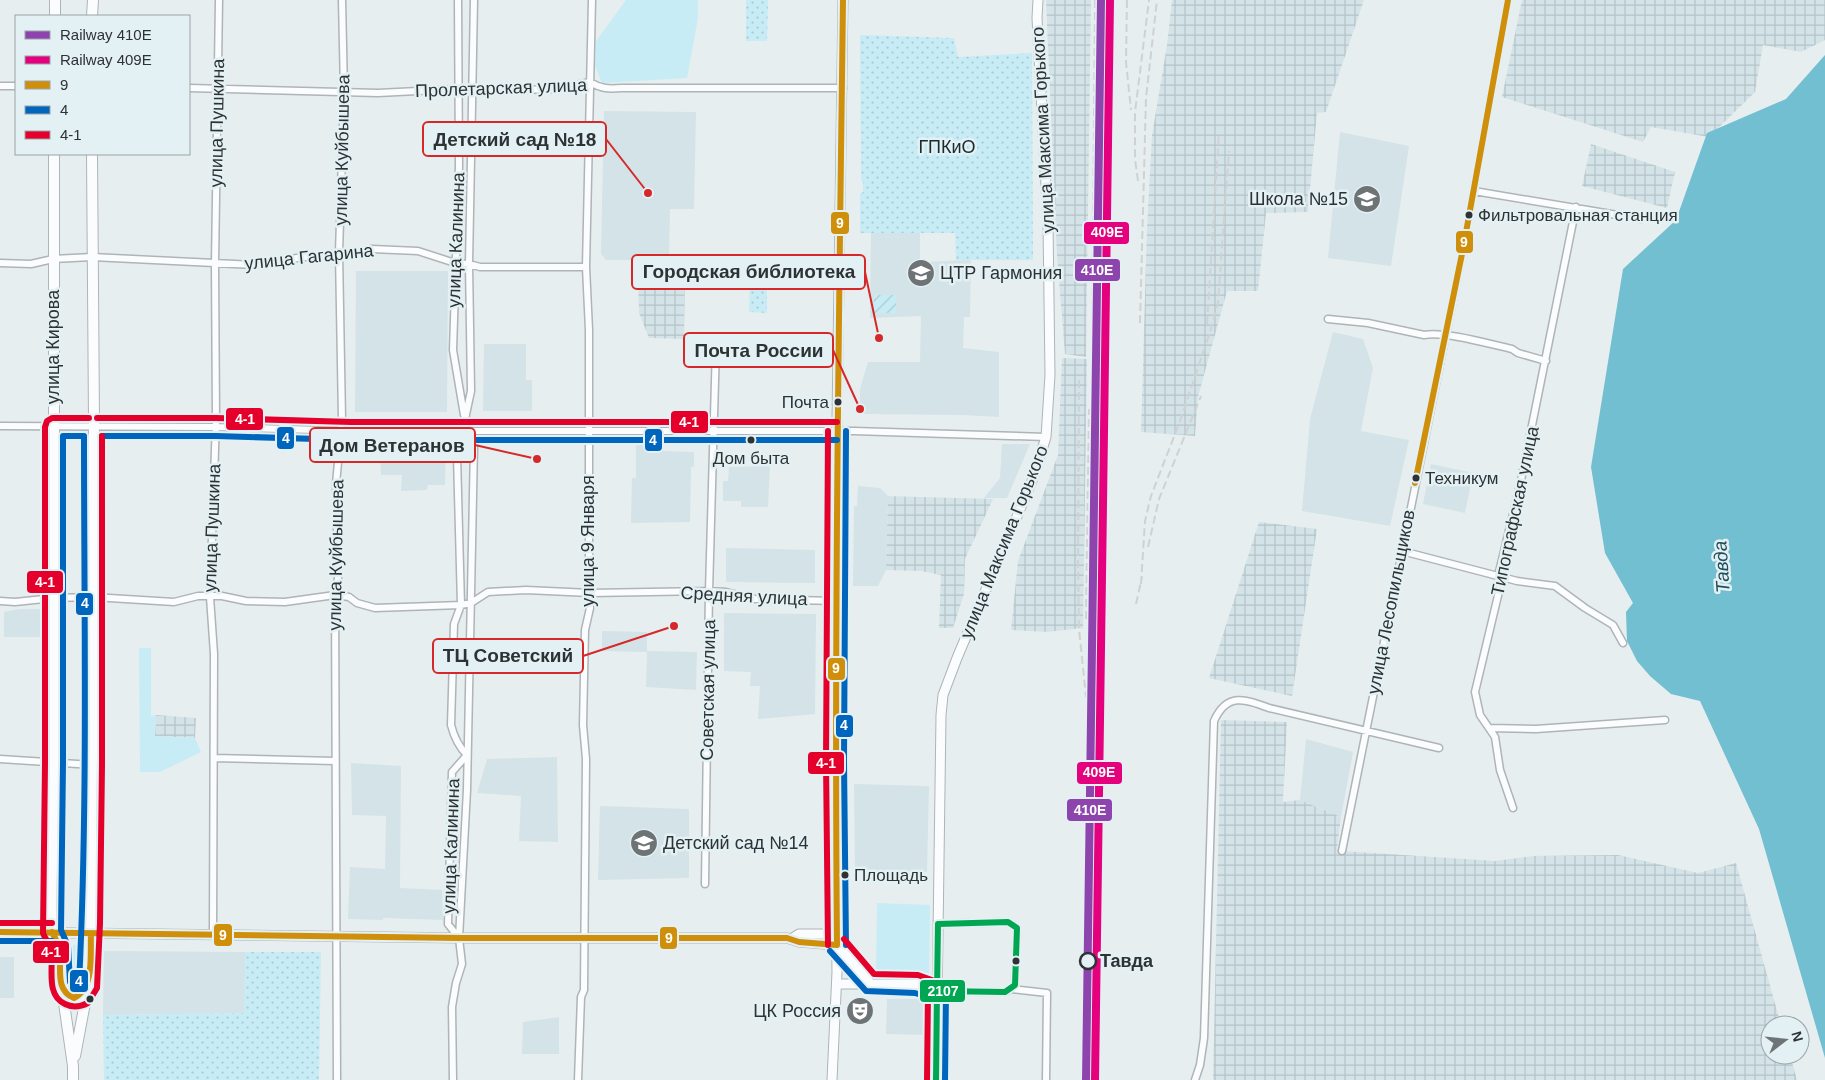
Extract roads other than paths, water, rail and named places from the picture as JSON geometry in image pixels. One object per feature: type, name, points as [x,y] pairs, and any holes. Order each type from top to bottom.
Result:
[{"type":"main road","points":[[55,0],[55,15]]},
{"type":"main road","points":[[92,15],[93,0]]},
{"type":"main road","name":"улица Кирова","points":[[54,155],[54,763],[52,932],[59,947],[73,1080]]},
{"type":"main road","name":"улица Кирова","points":[[73,1066],[88,987],[91,934],[93,765],[92,155]]},
{"type":"main road","points":[[62,989],[66,995],[74,998],[82,996],[88,987]]},
{"type":"street","name":"улица Пушкина","points":[[213,935],[214,654],[210,597],[216,427],[215,264],[219,0]]},
{"type":"street","name":"улица Куйбышева","points":[[337,1080],[334,761],[335,595],[338,578],[336,484],[341,430],[339,253],[344,91],[342,0]]},
{"type":"street","name":"улица Калинина","points":[[458,0],[459,166],[453,350],[465,419],[465,430],[457,456],[461,605],[454,624],[451,725],[454,738],[467,755]]},
{"type":"street","name":"улица Калинина","points":[[465,419],[472,392],[469,264],[474,0]]},
{"type":"street","name":"улица 9 Января","points":[[578,1080],[581,996],[584,990],[585,938],[586,759],[582,725],[585,630],[590,608],[588,568],[589,330],[586,267],[592,0]]},
{"type":"street","points":[[832,1080],[837,984],[835,761],[837,431],[843,0]]},
{"type":"street","name":"улица Максима Горького","points":[[936,1080],[941,715],[943,695],[1032,481],[1046,437],[1050,375],[1048,223],[1037,18],[1038,0]]},
{"type":"street","name":"улица Лесопильщиков","points":[[1342,851],[1474,191],[1508,0]]},
{"type":"street","name":"Пролетарская улица","points":[[190,88],[378,93],[458,89],[473,91],[558,89],[590,82],[599,87],[609,89],[710,87],[842,88]]},
{"type":"street","points":[[0,86],[15,86]]},
{"type":"street","points":[[1474,191],[1641,219]]},
{"type":"street","name":"Типографская улица","points":[[1513,808],[1500,770],[1495,737],[1480,715],[1475,692],[1501,583],[1499,572],[1520,485],[1576,207]]},
{"type":"street","name":"улица Гагарина","points":[[0,264],[31,264],[53,259],[92,257],[255,265],[272,261],[339,253],[347,254],[372,249],[418,251],[480,267],[586,267]]},
{"type":"street","points":[[1328,319],[1368,323],[1424,335],[1432,333],[1445,335],[1512,349],[1518,353],[1546,361]]},
{"type":"street","name":"Советская улица","points":[[705,884],[709,591],[716,346]]},
{"type":"street","points":[[0,426],[216,427],[341,430],[837,431],[1046,437]]},
{"type":"street","name":"улица Калинина","points":[[453,1080],[452,1007],[456,983],[462,964],[460,938],[472,602],[474,446],[465,430]]},
{"type":"street","points":[[1402,551],[1516,580],[1555,586],[1585,608],[1613,625],[1623,643]]},
{"type":"street","name":"Средняя улица","points":[[0,601],[15,602],[93,596],[174,602],[198,596],[222,596],[246,601],[285,602],[335,595],[349,597],[356,603],[375,608],[461,605],[472,602],[488,592],[526,590],[590,593],[709,591],[726,592],[755,599],[837,601]]},
{"type":"street","points":[[1195,1080],[1200,1065],[1204,1038],[1216,718],[1223,706],[1230,702],[1246,701],[1439,748]]},
{"type":"street","points":[[1489,728],[1536,729],[1665,720]]},
{"type":"street","name":"улица Калинина","points":[[460,938],[448,924],[452,772],[467,755]]},
{"type":"street","points":[[214,758],[334,761]]},
{"type":"street","points":[[0,759],[93,765]]},
{"type":"street","points":[[938,924],[1008,922],[1016,928],[1015,985],[1011,990]]},
{"type":"street","points":[[0,932],[460,938],[791,939],[799,942],[837,945],[870,983]]},
{"type":"street","points":[[791,939],[799,934],[837,934]]},
{"type":"street","points":[[837,984],[917,984],[937,991],[1005,992],[1011,990],[1047,993],[1046,1080]]},
{"type":"water","points":[[1825,55],[1825,1058],[1759,829],[1700,701],[1671,694],[1650,676],[1637,661],[1627,641],[1626,612],[1633,603],[1605,553],[1591,467],[1623,269],[1676,220],[1707,133],[1786,99]]},
{"type":"railway","points":[[1095,0],[1092,354],[1096,420]]},
{"type":"railway","points":[[1127,0],[1126,62],[1131,110]]},
{"type":"railway","points":[[1138,181],[1135,159],[1135,112],[1149,0]]},
{"type":"railway","points":[[1140,323],[1146,98],[1157,0]]},
{"type":"railway","points":[[1207,324],[1219,132]]},
{"type":"railway","points":[[1141,584],[1145,521],[1151,496],[1180,421],[1211,329],[1218,302],[1229,151]]},
{"type":"railway","points":[[1079,380],[1079,629],[1086,697]]},
{"type":"railway","points":[[1148,547],[1159,499],[1201,396]]},
{"type":"railway","points":[[1086,619],[1089,409]]},
{"type":"railway","points":[[1136,604],[1142,577]]},
{"type":"rail line","name":"410E","points":[[1086,1080],[1101,0]]},
{"type":"rail line","name":"409E","points":[[1095,1080],[1110,0]]},
{"type":"place","name":"Детский сад №18","points":[[648,193]]},
{"type":"place","name":"Школа №15","points":[[1367,199]]},
{"type":"place","name":"Фильтровальная станция","points":[[1469,215]]},
{"type":"place","name":"ЦТР Гармония","points":[[921,273]]},
{"type":"place","name":"Городская библиотека","points":[[879,338]]},
{"type":"place","name":"Почта","points":[[838,402]]},
{"type":"place","name":"Почта России","points":[[860,409]]},
{"type":"place","name":"Дом быта","points":[[751,440]]},
{"type":"place","name":"Дом Ветеранов","points":[[537,459]]},
{"type":"place","name":"Техникум","points":[[1416,478]]},
{"type":"place","name":"ТЦ Советский","points":[[674,626]]},
{"type":"place","name":"Детский сад №14","points":[[644,843]]},
{"type":"place","name":"Площадь","points":[[845,875]]},
{"type":"place","name":"Тавда","points":[[1088,961]]},
{"type":"place","name":"ЦК Россия","points":[[860,1011]]},
{"type":"park label","name":"ГПКиО","points":[[947,147]]}]
